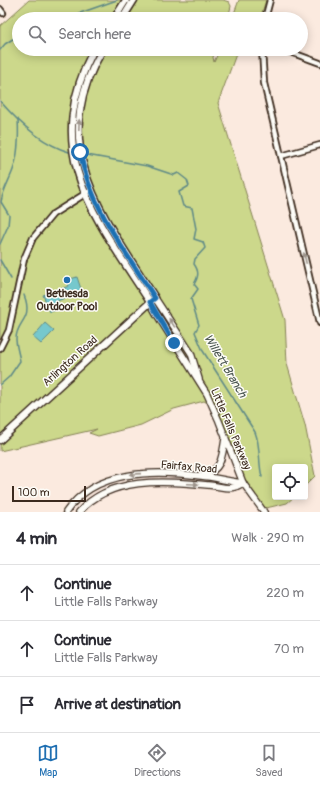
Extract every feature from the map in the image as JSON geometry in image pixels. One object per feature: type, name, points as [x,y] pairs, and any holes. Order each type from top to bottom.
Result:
[{"type":"main road","points":[[118,12],[126,0]]},
{"type":"main road","points":[[126,12],[134,0]]},
{"type":"main road","name":"Little Falls Parkway","points":[[91,56],[80,82],[73,115],[74,154],[88,192],[153,300]]},
{"type":"main road","name":"Little Falls Parkway","points":[[88,192],[80,152],[80,118],[86,87],[92,68],[99,56]]},
{"type":"main road","name":"Arlington Road","points":[[0,440],[153,300]]},
{"type":"street","points":[[267,12],[270,0]]},
{"type":"street","points":[[262,56],[264,83],[320,321]]},
{"type":"street","points":[[301,56],[320,63]]},
{"type":"street","points":[[281,156],[320,145]]},
{"type":"street","points":[[0,348],[9,330],[24,259],[33,238],[53,214],[88,192]]},
{"type":"street","name":"Little Falls Parkway","points":[[153,300],[191,353],[196,365],[200,383],[213,405],[243,483],[264,512]]},
{"type":"street","points":[[201,476],[212,473],[218,467],[221,462],[225,439]]},
{"type":"street","name":"Fairfax Road","points":[[66,512],[77,499],[89,490],[117,477],[140,474],[201,476],[243,483]]},
{"type":"street","points":[[174,484],[175,475]]},
{"type":"street","name":"Fairfax Road","points":[[79,512],[94,499],[121,486],[135,483],[208,485],[230,489],[243,483]]},
{"type":"green space","points":[[29,0],[223,0],[229,2],[231,6],[230,12],[16,12]]},
{"type":"green space","points":[[239,0],[266,0],[262,12],[235,12]]},
{"type":"green space","points":[[12,15],[12,56],[214,56],[214,62],[217,56],[236,56],[218,103],[285,320],[287,364],[305,425],[315,476],[308,483],[308,464],[272,464],[272,500],[290,500],[287,503],[262,509],[243,483],[213,406],[204,401],[174,409],[141,425],[98,436],[89,433],[97,429],[0,451],[0,26]]},
{"type":"water","points":[[77,277],[82,292],[57,301],[60,309],[50,312],[43,295],[69,286],[67,280]]},
{"type":"water","points":[[45,323],[54,331],[41,344],[33,337]]},
{"type":"waterway","name":"Willett Branch","points":[[83,12],[117,0]]},
{"type":"waterway","name":"Willett Branch","points":[[0,50],[5,44],[12,40]]},
{"type":"waterway","name":"Willett Branch","points":[[0,101],[23,125],[40,138],[69,152]]},
{"type":"waterway","points":[[0,244],[8,226],[9,215],[1,202],[13,170],[16,157],[18,119]]},
{"type":"waterway","name":"Willett Branch","points":[[87,155],[147,166],[174,175],[178,173],[187,180],[189,186],[179,192],[183,206],[192,208],[196,229],[194,239],[203,242],[205,248],[195,259],[194,264],[198,274],[194,284],[198,289],[191,299],[199,325],[195,332],[203,351],[255,432],[258,443],[262,477]]},
{"type":"waterway","points":[[0,260],[11,279]]},
{"type":"waterway","points":[[0,385],[9,377],[20,361],[16,339],[27,310],[27,303],[24,295]]},
{"type":"place","name":"Bethesda Outdoor Pool","points":[[67,280]]},
{"type":"route","points":[[80,152],[86,179],[100,211],[155,298],[150,302],[174,343]]}]
